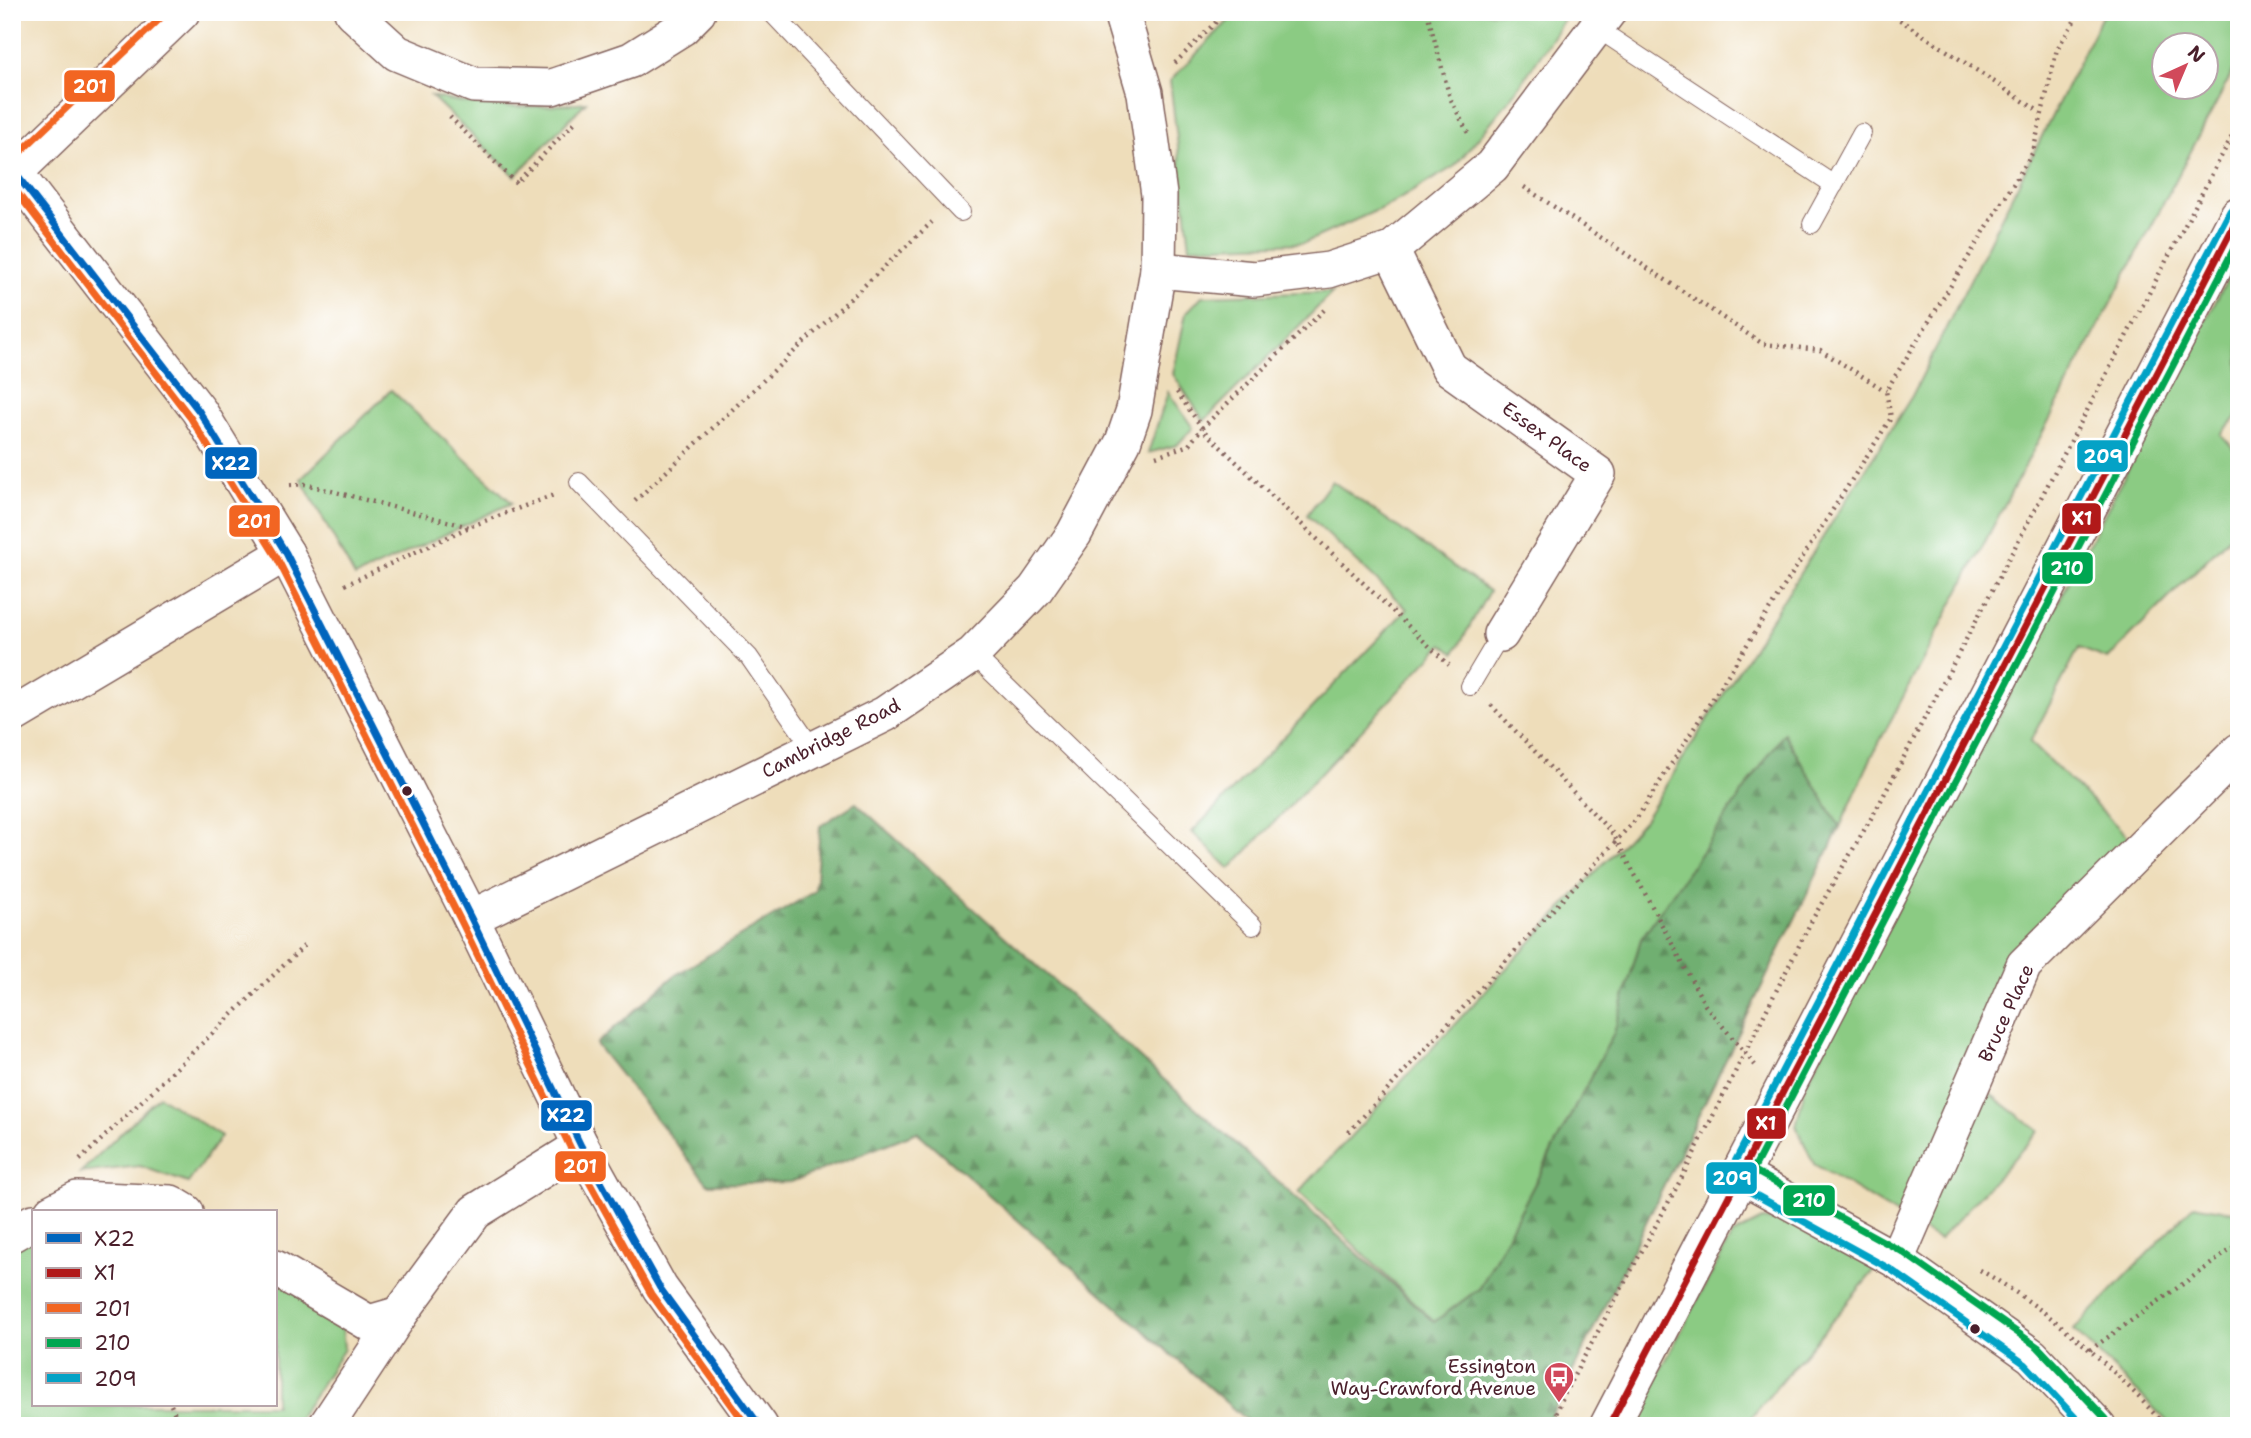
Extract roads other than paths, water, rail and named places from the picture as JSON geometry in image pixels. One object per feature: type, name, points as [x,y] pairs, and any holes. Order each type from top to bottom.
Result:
[{"type":"street","points":[[182,12],[13,172],[199,411],[286,553],[471,918],[581,1146],[660,1288],[760,1426]]},
{"type":"street","points":[[352,12],[397,53],[474,85],[552,87],[631,60],[682,29],[698,12]]},
{"type":"street","name":"Cambridge Road","points":[[471,918],[885,714],[973,654],[1035,590],[1074,534],[1113,462],[1134,410],[1158,270],[1159,195],[1145,93],[1121,12]]},
{"type":"street","points":[[1158,270],[1254,279],[1329,270],[1376,255],[1492,166],[1603,21]]},
{"type":"street","points":[[1609,1426],[2239,216]]},
{"type":"street","name":"Essex Place","points":[[1376,255],[1449,368],[1598,474],[1501,634]]},
{"type":"street","points":[[12,716],[286,553]]},
{"type":"street","name":"Bruce Place","points":[[1896,1260],[2024,965],[2239,751]]},
{"type":"street","points":[[326,1426],[400,1314],[475,1212],[581,1146]]},
{"type":"street","points":[[1739,1174],[1896,1260],[2032,1356],[2098,1426]]},
{"type":"street","points":[[64,1205],[171,1203],[183,1210]]},
{"type":"street","points":[[12,1234],[32,1224]]},
{"type":"street","points":[[276,1269],[369,1323],[400,1314]]},
{"type":"lane","points":[[771,12],[956,208]]},
{"type":"lane","points":[[1603,21],[1834,185]]},
{"type":"lane","points":[[1812,224],[1862,133]]},
{"type":"lane","points":[[579,482],[749,657],[812,748]]},
{"type":"lane","points":[[1471,686],[1501,634]]},
{"type":"lane","points":[[973,654],[1254,926]]},
{"type":"place","name":"Essington Way-Crawford Avenue","points":[[1559,1404]]}]
